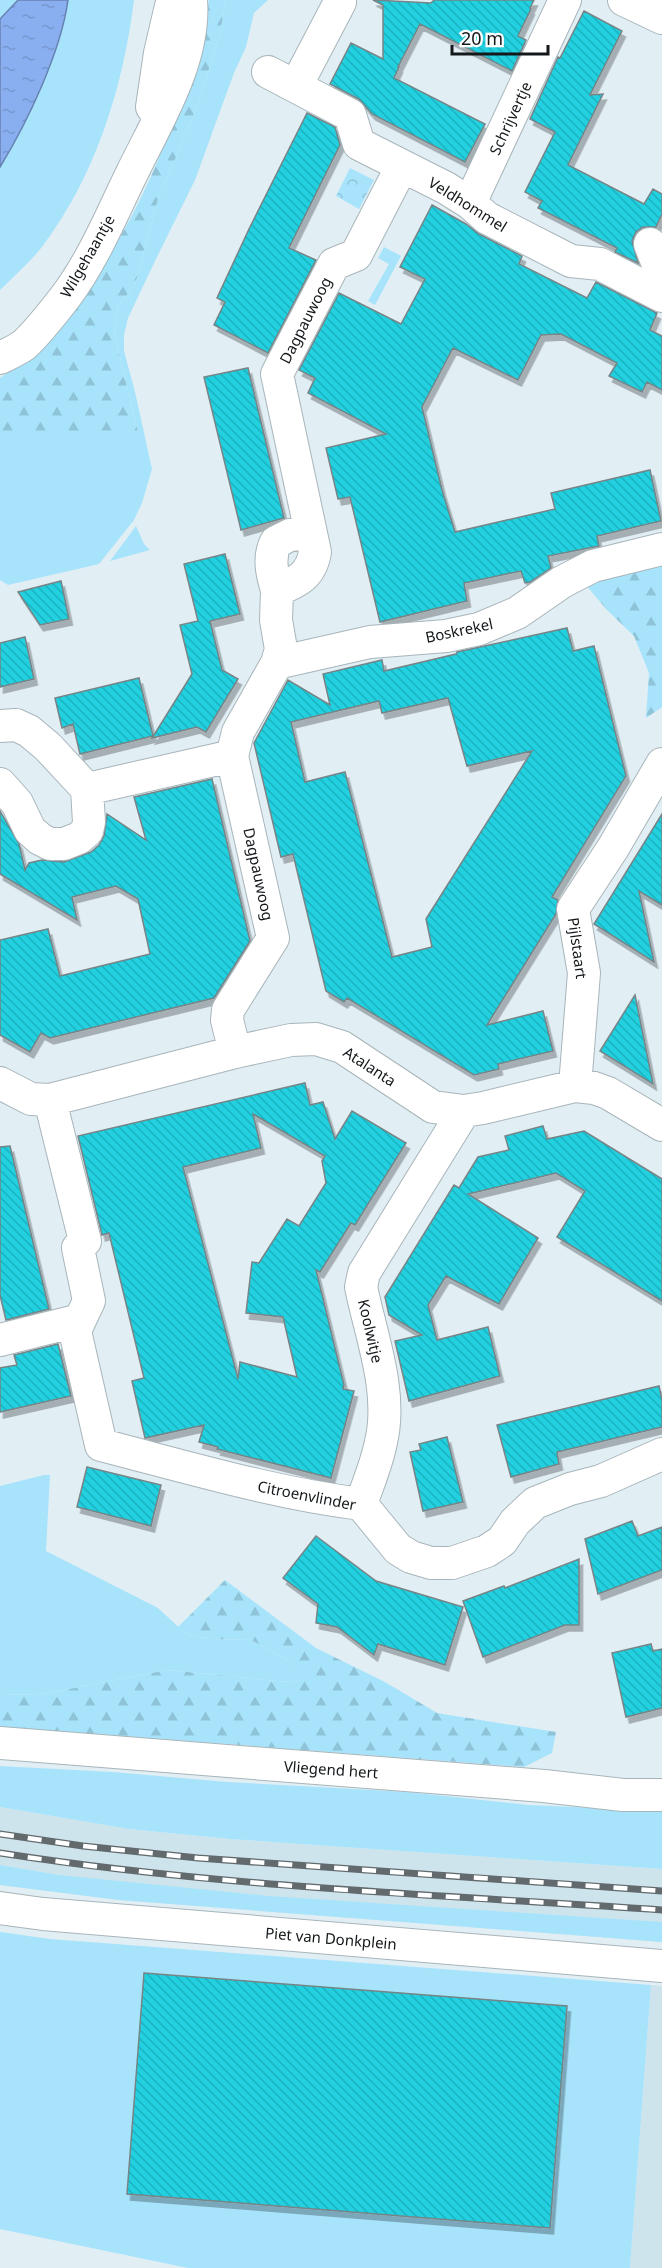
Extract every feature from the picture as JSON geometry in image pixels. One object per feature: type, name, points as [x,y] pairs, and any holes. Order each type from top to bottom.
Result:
[{"type":"street","name":"Wilgehaantje","points":[[150,135],[160,54],[171,6],[175,0]]},
{"type":"street","name":"Wilgehaantje","points":[[0,358],[24,345],[66,296],[98,244],[150,135],[169,102],[183,59],[191,18],[191,0]]},
{"type":"street","name":"Schrijvertje","points":[[470,203],[565,0]]},
{"type":"street","points":[[624,0],[662,18]]},
{"type":"street","points":[[296,86],[340,2]]},
{"type":"street","name":"Veldhommel","points":[[268,72],[350,115],[359,144],[446,188],[470,203],[487,218],[571,261],[600,264],[662,290]]},
{"type":"street","name":"Dagpauwoog","points":[[235,1052],[227,1020],[228,1010],[273,938],[232,756],[238,732],[277,663],[281,649],[276,620],[277,590],[296,582],[309,571],[315,552],[277,374],[334,264],[356,255],[402,166]]},
{"type":"street","name":"Veldhommel","points":[[650,244],[662,290]]},
{"type":"street","name":"Boskrekel","points":[[277,663],[370,642],[446,636],[479,629],[518,613],[562,582],[592,566],[662,549]]},
{"type":"street","points":[[0,726],[16,725],[28,731],[48,747],[87,789],[89,822],[87,831],[78,838],[57,845],[40,839],[30,830],[17,803],[0,784]]},
{"type":"street","points":[[87,789],[232,756]]},
{"type":"street","name":"Pijlstaart","points":[[575,1086],[584,973],[573,909],[613,848],[662,764]]},
{"type":"street","name":"Atalanta","points":[[0,1083],[30,1099],[50,1100],[235,1052],[291,1040],[316,1039],[342,1047],[433,1107],[464,1111],[575,1086],[594,1088],[608,1093],[662,1125]]},
{"type":"street","name":"Citroenvlinder","points":[[50,1100],[85,1241],[78,1248],[89,1301],[75,1330],[101,1445],[254,1484],[361,1504],[398,1549],[411,1557],[431,1563],[452,1563],[487,1551],[502,1541],[515,1522],[535,1503],[570,1489],[660,1461]]},
{"type":"street","name":"Koolwitje","points":[[361,1504],[382,1442],[384,1419],[382,1382],[361,1287],[364,1273],[464,1111]]},
{"type":"street","points":[[0,1340],[80,1320]]},
{"type":"street","name":"Vliegend hert","points":[[0,1743],[521,1784],[623,1795],[662,1795]]},
{"type":"street","name":"Piet van Donkplein","points":[[0,1908],[43,1914],[662,1966]]},
{"type":"shaded area","points":[[0,1807],[129,1829],[230,1839],[662,1869],[662,1942],[119,1900],[0,1885]]},
{"type":"shaded area","points":[[651,1985],[662,1986],[662,2268],[630,2268]]},
{"type":"green space","points":[[0,0],[18,0],[0,19]]},
{"type":"green space","points":[[68,0],[134,0],[123,66],[104,130],[78,190],[42,247],[0,290],[0,167],[36,98],[54,52]]},
{"type":"green space","points":[[209,0],[226,0],[220,33],[198,105],[158,199],[135,285],[118,306],[114,333],[138,432],[0,432],[0,378],[14,368],[50,332],[73,305],[114,248],[147,186],[174,121]]},
{"type":"green space","points":[[226,0],[268,0],[254,13],[246,47],[234,73],[195,180],[128,318],[124,335],[124,351],[152,469],[142,503],[134,520],[99,564],[8,585],[0,580],[0,432],[138,432],[114,333],[118,306],[135,285],[158,199],[198,105],[220,33]]},
{"type":"green space","points":[[350,168],[374,180],[359,209],[336,196]]},
{"type":"green space","points":[[384,247],[401,256],[375,305],[368,301],[389,264],[378,258]]},
{"type":"green space","points":[[136,526],[144,544],[150,550],[110,561]]},
{"type":"green space","points":[[662,554],[662,707],[646,718],[649,673],[634,636],[607,610],[585,584]]},
{"type":"green space","points":[[50,1475],[46,1551],[158,1608],[187,1635],[210,1639],[251,1640],[292,1662],[302,1680],[288,1682],[167,1670],[38,1695],[0,1694],[0,1486]]},
{"type":"green space","points":[[225,1580],[316,1648],[385,1682],[437,1713],[556,1732],[552,1753],[524,1767],[84,1733],[0,1729],[0,1694],[38,1695],[167,1670],[288,1682],[301,1680],[292,1662],[251,1640],[210,1639],[187,1635],[178,1627]]},
{"type":"green space","points":[[0,1766],[407,1792],[528,1805],[662,1811],[662,1869],[230,1839],[129,1829],[0,1807]]},
{"type":"green space","points":[[0,1865],[59,1875],[269,1896],[662,1922],[662,1942],[119,1900],[0,1885]]},
{"type":"green space","points":[[0,1932],[50,1939],[651,1985],[630,2268],[188,2268],[0,2229]]},
{"type":"water","points":[[18,0],[68,0],[51,64],[21,130],[0,167],[0,19]]},
{"type":"building","points":[[373,0],[431,3],[434,0],[534,0],[518,36],[526,40],[512,71],[420,24],[398,67],[394,78],[485,124],[465,162],[372,114],[359,99],[330,84],[351,43],[383,59],[383,5]]},
{"type":"building","points":[[584,11],[622,31],[590,95],[603,94],[568,165],[644,204],[653,189],[662,194],[662,214],[656,227],[643,227],[636,232],[632,241],[638,263],[615,252],[617,248],[538,208],[542,201],[525,192],[555,132],[530,119],[558,57],[560,58]]},
{"type":"building","points":[[307,113],[335,127],[340,145],[289,248],[316,260],[268,353],[214,325],[225,302],[217,298]]},
{"type":"building","points":[[432,205],[479,234],[522,256],[519,264],[587,298],[596,282],[657,313],[650,330],[662,336],[662,390],[647,382],[642,392],[609,376],[617,363],[561,334],[541,335],[518,380],[453,348],[422,407],[442,490],[455,532],[555,509],[551,493],[650,470],[661,521],[597,536],[599,546],[548,556],[551,568],[530,582],[525,583],[521,571],[464,583],[467,601],[380,622],[350,497],[338,499],[326,448],[386,434],[308,393],[315,378],[299,370],[339,293],[401,324],[425,279],[400,267]]},
{"type":"building","points":[[248,368],[284,518],[241,530],[204,377]]},
{"type":"building","points":[[225,554],[240,614],[210,621],[222,670],[238,679],[206,732],[197,727],[152,738],[192,674],[180,625],[198,621],[184,564]]},
{"type":"building","points":[[61,581],[69,619],[40,625],[18,592]]},
{"type":"building","points":[[567,628],[573,651],[594,646],[626,776],[552,897],[558,900],[556,914],[487,1025],[543,1011],[553,1051],[498,1064],[499,1069],[474,1075],[347,998],[344,1002],[326,991],[293,854],[281,857],[254,743],[288,680],[330,705],[323,674],[382,660],[384,671]],"holes":[[[448,698],[467,766],[532,751],[426,919],[432,947],[392,957],[345,772],[305,782],[291,722],[379,701],[382,713]]]},
{"type":"building","points":[[25,637],[34,679],[0,687],[0,643]]},
{"type":"building","points":[[139,678],[153,736],[80,754],[73,724],[62,728],[55,698]]},
{"type":"building","points":[[212,779],[250,941],[214,998],[50,1038],[41,1033],[30,1052],[0,1035],[0,940],[48,929],[60,976],[150,954],[138,899],[116,886],[72,897],[77,920],[0,874],[0,811],[19,844],[25,870],[29,863],[42,860],[64,862],[91,852],[104,836],[107,814],[146,840],[134,797]]},
{"type":"building","points":[[662,814],[662,905],[639,891],[654,962],[594,924]]},
{"type":"building","points":[[635,995],[653,1084],[600,1051]]},
{"type":"building","points":[[305,1083],[310,1105],[323,1102],[335,1139],[352,1111],[406,1143],[355,1225],[351,1223],[320,1272],[316,1270],[344,1385],[343,1389],[354,1391],[331,1478],[217,1449],[218,1447],[199,1442],[204,1425],[145,1438],[132,1381],[144,1378],[109,1233],[102,1235],[78,1136]],"holes":[[[253,1114],[325,1156],[322,1161],[326,1183],[299,1226],[287,1219],[259,1263],[252,1262],[246,1313],[283,1317],[297,1377],[240,1362],[238,1379],[183,1167],[261,1148]]]},
{"type":"building","points":[[543,1126],[547,1139],[584,1131],[662,1179],[662,1301],[557,1237],[585,1191],[556,1173],[468,1194],[538,1238],[499,1304],[446,1276],[428,1305],[437,1340],[488,1327],[500,1376],[409,1401],[395,1341],[422,1335],[389,1315],[385,1297],[454,1185],[459,1188],[478,1157],[509,1150],[505,1136]]},
{"type":"building","points":[[10,1146],[49,1309],[6,1320],[0,1295],[0,1147]]},
{"type":"building","points":[[58,1344],[71,1396],[0,1412],[0,1368],[17,1365],[14,1355]]},
{"type":"building","points":[[659,1386],[662,1400],[662,1427],[557,1452],[559,1464],[511,1477],[497,1425]]},
{"type":"building","points":[[447,1437],[463,1502],[423,1511],[410,1452],[421,1450],[419,1444]]},
{"type":"building","points":[[87,1467],[161,1485],[151,1526],[77,1507]]},
{"type":"building","points":[[632,1521],[638,1536],[662,1527],[662,1570],[598,1594],[585,1539]]},
{"type":"building","points":[[316,1536],[376,1581],[463,1607],[445,1665],[378,1644],[374,1655],[337,1627],[316,1623],[318,1604],[283,1578]]},
{"type":"building","points":[[579,1559],[579,1625],[565,1625],[483,1657],[463,1601],[504,1586],[505,1588]]},
{"type":"building","points":[[651,1644],[653,1651],[662,1649],[662,1708],[626,1717],[612,1653]]},
{"type":"building","points":[[144,1973],[567,2006],[550,2228],[127,2194]]},
{"type":"railway","points":[[0,1834],[83,1846],[198,1858],[662,1891]]},
{"type":"railway","points":[[0,1853],[82,1865],[247,1882],[662,1910]]}]
